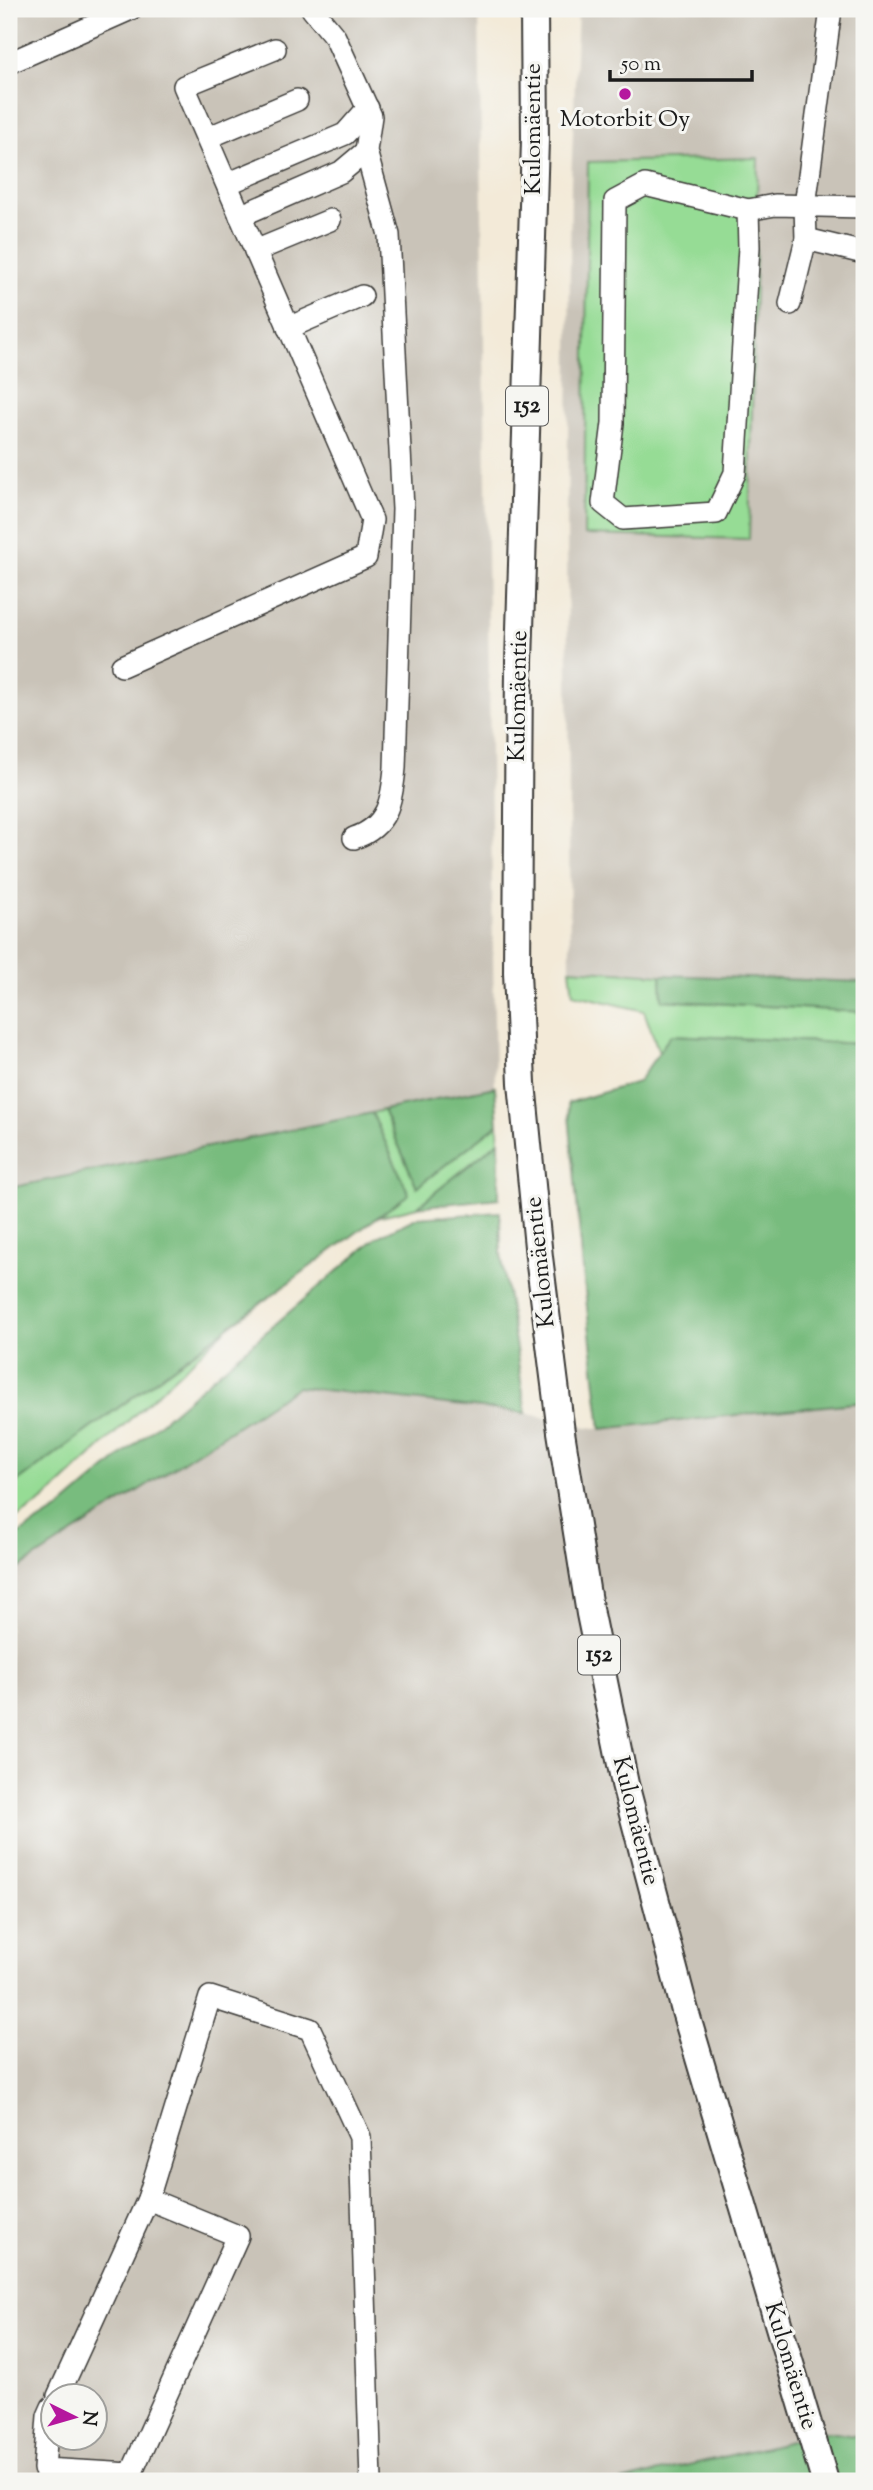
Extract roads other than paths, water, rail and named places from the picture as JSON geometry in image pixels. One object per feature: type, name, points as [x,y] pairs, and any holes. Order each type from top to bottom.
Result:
[{"type":"main road","name":"Kulomäentie","points":[[534,9],[536,140],[519,662],[517,972],[522,1083],[541,1271],[561,1432],[590,1614],[625,1784],[688,2024],[825,2481]]},
{"type":"street","points":[[9,63],[131,9]]},
{"type":"street","points":[[312,9],[335,37],[371,116],[366,150],[389,235],[403,509],[395,768],[391,800],[382,822],[365,835],[354,838]]},
{"type":"street","points":[[790,304],[806,239],[805,205],[831,9]]},
{"type":"street","points":[[122,666],[366,557],[372,520],[184,86],[275,49]]},
{"type":"street","points":[[207,138],[297,100]]},
{"type":"street","points":[[227,184],[345,134],[368,108]]},
{"type":"street","points":[[240,216],[341,172],[366,150]]},
{"type":"street","points":[[748,210],[735,473],[716,513],[623,519],[603,503],[612,423],[615,201],[645,185],[748,210],[775,205],[864,207]]},
{"type":"street","points":[[255,251],[330,219]]},
{"type":"street","points":[[806,239],[864,253]]},
{"type":"street","points":[[288,328],[362,296]]},
{"type":"street","points":[[64,2382],[148,2199],[210,1997],[310,2029],[360,2137],[371,2481]]},
{"type":"street","points":[[45,2452],[44,2469],[131,2474],[238,2236],[148,2199]]},
{"type":"place","name":"Motorbit Oy","points":[[625,94]]}]
